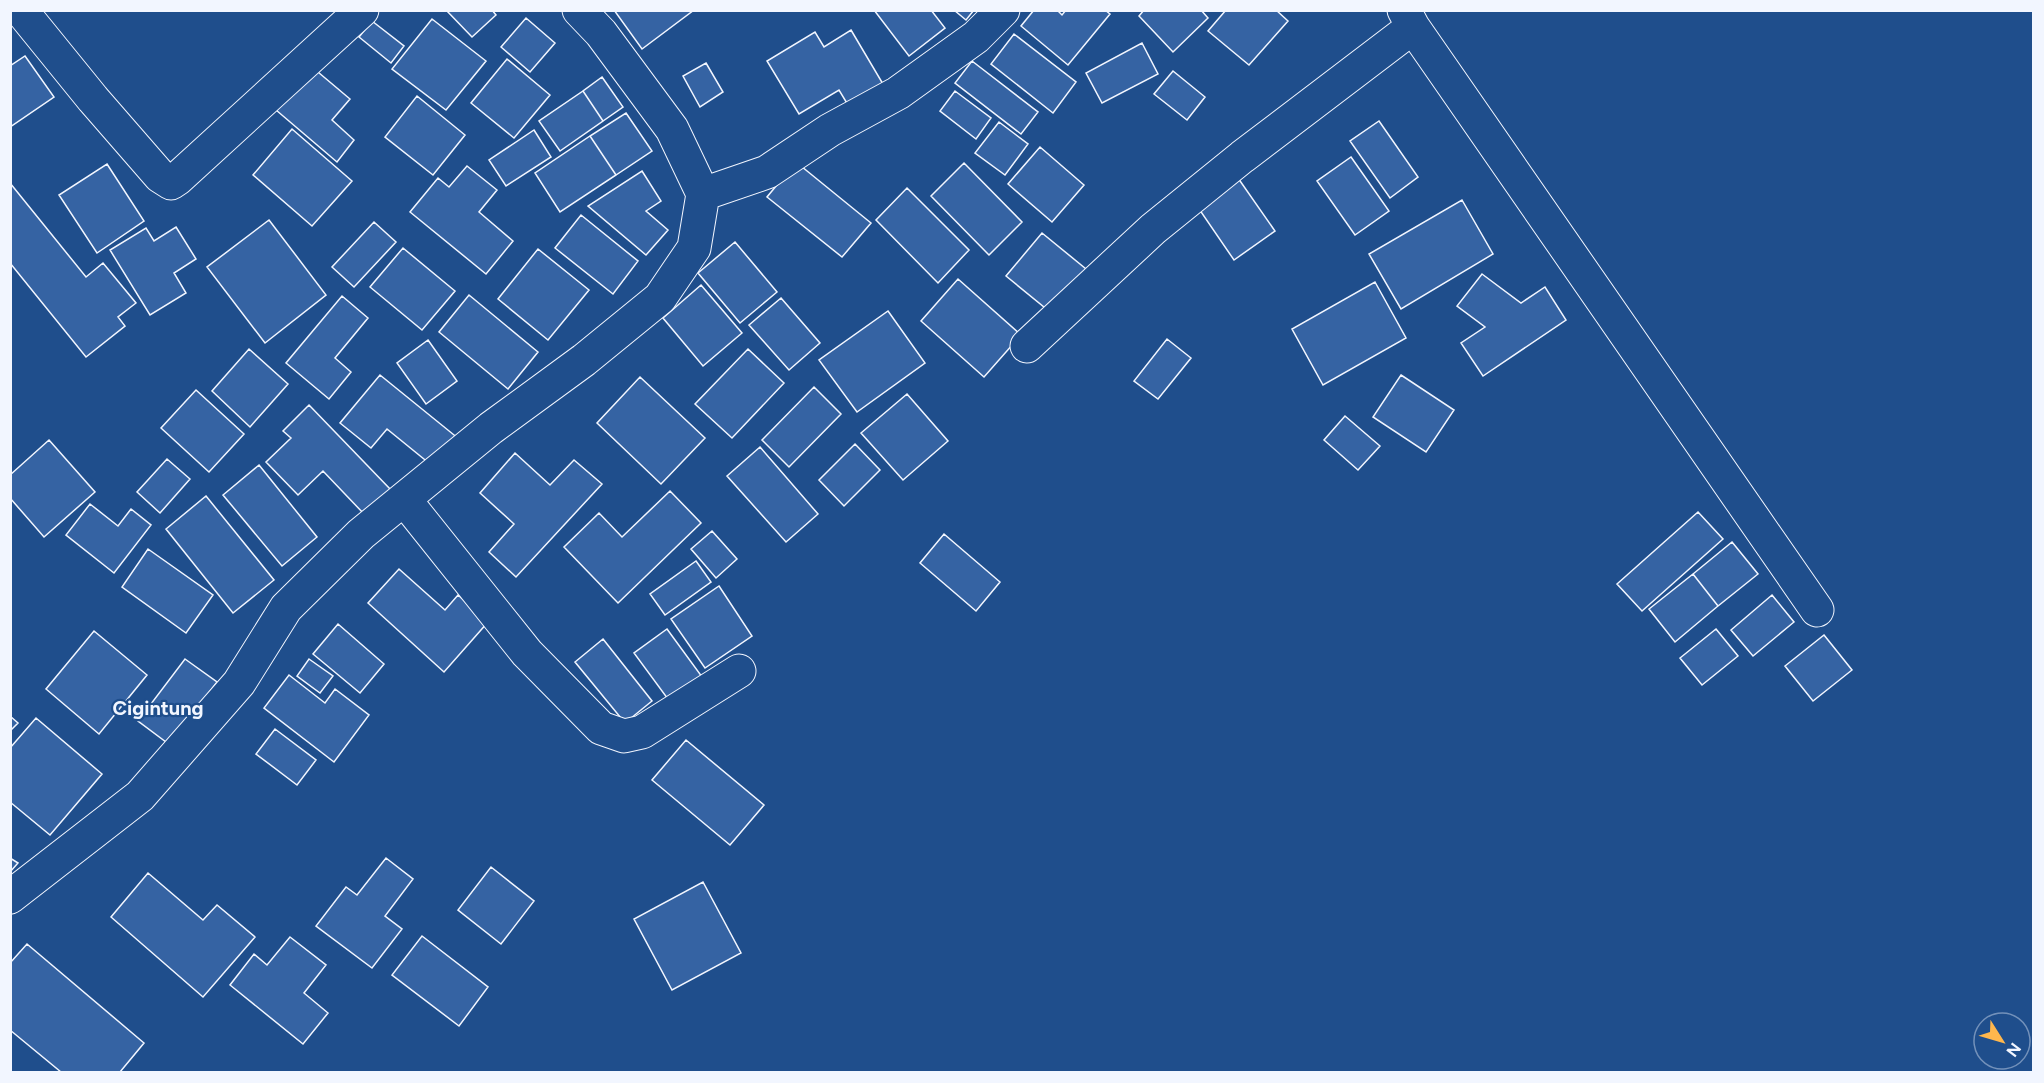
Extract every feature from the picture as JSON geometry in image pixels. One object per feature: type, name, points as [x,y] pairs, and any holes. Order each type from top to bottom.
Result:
[{"type":"street","points":[[24,14],[145,159],[160,176],[171,183],[362,10]]},
{"type":"street","points":[[10,897],[140,796],[239,683],[286,608],[361,534],[491,428],[584,360],[660,298],[694,248],[703,194],[672,129],[601,33],[579,10]]},
{"type":"street","points":[[703,194],[767,172],[830,130],[898,93],[976,37],[1003,10]]},
{"type":"street","points":[[1027,346],[1153,229],[1408,19],[1817,610]]},
{"type":"street","points":[[404,499],[527,653],[600,728],[624,736],[642,732],[738,670]]},
{"type":"building","points":[[446,10],[492,10],[496,15],[472,37]]},
{"type":"building","points":[[614,10],[694,10],[642,49]]},
{"type":"building","points":[[874,10],[931,10],[945,28],[909,56]]},
{"type":"building","points":[[954,10],[974,10],[966,20]]},
{"type":"building","points":[[1034,10],[1057,10],[1062,15],[1066,10],[1105,10],[1110,14],[1068,65],[1021,26]]},
{"type":"building","points":[[1144,10],[1201,10],[1208,18],[1173,52],[1139,16]]},
{"type":"building","points":[[1226,10],[1276,10],[1288,21],[1249,65],[1208,31]]},
{"type":"building","points":[[526,18],[555,43],[530,72],[501,47]]},
{"type":"building","points":[[432,19],[486,61],[446,110],[392,69]]},
{"type":"building","points":[[372,21],[404,46],[391,63],[359,37]]},
{"type":"building","points":[[851,30],[883,84],[848,105],[839,90],[799,114],[767,61],[815,32],[824,47]]},
{"type":"building","points":[[1014,34],[1076,82],[1053,113],[991,64]]},
{"type":"building","points":[[1142,43],[1158,74],[1102,103],[1086,73]]},
{"type":"building","points":[[25,56],[54,97],[10,127],[10,66]]},
{"type":"building","points":[[507,59],[550,95],[514,138],[471,103]]},
{"type":"building","points":[[972,61],[1038,112],[1021,134],[955,83]]},
{"type":"building","points":[[706,63],[723,92],[700,107],[683,76]]},
{"type":"building","points":[[312,67],[350,99],[332,120],[354,140],[337,162],[276,110]]},
{"type":"building","points":[[1173,71],[1205,97],[1187,120],[1154,94]]},
{"type":"building","points":[[602,77],[623,107],[603,121],[583,91]]},
{"type":"building","points":[[583,91],[603,121],[560,151],[539,121]]},
{"type":"building","points":[[955,91],[991,118],[976,139],[940,111]]},
{"type":"building","points":[[417,96],[465,135],[433,175],[385,137]]},
{"type":"building","points":[[626,113],[652,151],[616,175],[590,136]]},
{"type":"building","points":[[1379,121],[1418,177],[1390,198],[1350,141]]},
{"type":"building","points":[[999,122],[1028,144],[1005,175],[975,153]]},
{"type":"building","points":[[292,129],[352,181],[312,226],[253,175]]},
{"type":"building","points":[[534,130],[551,157],[506,186],[489,160]]},
{"type":"building","points":[[590,136],[616,175],[560,212],[535,173]]},
{"type":"building","points":[[1040,147],[1084,185],[1052,222],[1008,184]]},
{"type":"building","points":[[1351,157],[1389,211],[1355,235],[1317,181]]},
{"type":"building","points":[[796,162],[871,223],[842,257],[767,197]]},
{"type":"building","points":[[964,163],[1022,222],[989,255],[931,196]]},
{"type":"building","points":[[107,164],[144,221],[97,253],[59,195]]},
{"type":"building","points":[[467,166],[497,190],[479,212],[513,241],[486,274],[410,212],[438,178],[449,187]]},
{"type":"building","points":[[642,171],[661,201],[646,211],[668,230],[646,255],[588,206]]},
{"type":"building","points":[[1238,178],[1275,231],[1234,260],[1197,206]]},
{"type":"building","points":[[10,183],[86,277],[103,263],[136,303],[118,317],[125,326],[86,357],[10,263]]},
{"type":"building","points":[[907,188],[969,250],[938,283],[876,220]]},
{"type":"building","points":[[1462,200],[1493,254],[1401,309],[1369,254]]},
{"type":"building","points":[[581,215],[638,261],[613,294],[555,248]]},
{"type":"building","points":[[269,220],[326,295],[265,343],[207,267]]},
{"type":"building","points":[[374,222],[396,242],[354,287],[332,267]]},
{"type":"building","points":[[176,227],[196,259],[174,273],[186,293],[150,315],[110,250],[146,228],[154,241]]},
{"type":"building","points":[[1042,233],[1091,273],[1055,316],[1006,276]]},
{"type":"building","points":[[735,242],[777,292],[740,323],[698,273]]},
{"type":"building","points":[[403,248],[455,291],[422,330],[370,287]]},
{"type":"building","points":[[538,249],[589,290],[548,340],[498,299]]},
{"type":"building","points":[[1482,274],[1521,303],[1545,287],[1566,320],[1483,376],[1461,343],[1485,327],[1457,306]]},
{"type":"building","points":[[958,279],[1021,335],[984,377],[921,321]]},
{"type":"building","points":[[1375,282],[1406,338],[1323,385],[1292,329]]},
{"type":"building","points":[[701,285],[742,333],[703,366],[663,318]]},
{"type":"building","points":[[469,295],[538,352],[508,389],[439,332]]},
{"type":"building","points":[[342,296],[368,318],[335,358],[351,372],[329,399],[286,363]]},
{"type":"building","points":[[781,298],[820,343],[789,370],[749,325]]},
{"type":"building","points":[[888,311],[925,363],[857,412],[819,360]]},
{"type":"building","points":[[1167,339],[1191,358],[1158,399],[1134,381]]},
{"type":"building","points":[[428,340],[457,381],[426,404],[397,363]]},
{"type":"building","points":[[249,349],[288,384],[250,427],[212,391]]},
{"type":"building","points":[[748,349],[784,383],[732,438],[695,404]]},
{"type":"building","points":[[380,375],[459,439],[435,468],[387,429],[371,448],[340,423]]},
{"type":"building","points":[[1401,375],[1454,410],[1426,452],[1373,417]]},
{"type":"building","points":[[640,377],[705,438],[661,484],[597,423]]},
{"type":"building","points":[[814,387],[841,414],[789,467],[762,440]]},
{"type":"building","points":[[196,390],[244,434],[209,472],[161,428]]},
{"type":"building","points":[[907,394],[948,441],[903,480],[861,433]]},
{"type":"building","points":[[309,405],[391,490],[365,515],[323,471],[298,495],[266,462],[291,438],[283,431]]},
{"type":"building","points":[[1345,416],[1380,446],[1358,470],[1324,440]]},
{"type":"building","points":[[49,440],[95,492],[44,537],[10,498],[10,475]]},
{"type":"building","points":[[855,444],[880,470],[844,506],[819,480]]},
{"type":"building","points":[[760,447],[818,514],[786,542],[727,476]]},
{"type":"building","points":[[515,453],[550,485],[574,460],[602,484],[516,577],[489,552],[514,524],[480,493]]},
{"type":"building","points":[[167,459],[190,479],[160,513],[137,492]]},
{"type":"building","points":[[259,465],[317,537],[282,566],[223,495]]},
{"type":"building","points":[[670,491],[701,523],[618,603],[564,547],[599,513],[622,537]]},
{"type":"building","points":[[206,496],[274,580],[233,613],[166,529]]},
{"type":"building","points":[[90,504],[118,526],[131,509],[151,525],[114,573],[66,535]]},
{"type":"building","points":[[1698,512],[1723,539],[1642,611],[1617,584]]},
{"type":"building","points":[[712,531],[737,559],[716,578],[691,549]]},
{"type":"building","points":[[944,534],[1000,582],[976,611],[920,563]]},
{"type":"building","points":[[1732,542],[1758,574],[1718,606],[1693,574]]},
{"type":"building","points":[[148,549],[213,595],[186,633],[122,587]]},
{"type":"building","points":[[696,561],[711,582],[665,615],[650,594]]},
{"type":"building","points":[[399,569],[445,610],[458,595],[488,622],[444,672],[368,603]]},
{"type":"building","points":[[1693,574],[1718,606],[1675,642],[1649,609]]},
{"type":"building","points":[[719,586],[752,636],[705,668],[671,619]]},
{"type":"building","points":[[1772,595],[1794,622],[1753,656],[1731,630]]},
{"type":"building","points":[[338,624],[384,664],[360,693],[313,654]]},
{"type":"building","points":[[667,629],[708,685],[676,710],[634,653]]},
{"type":"building","points":[[1716,629],[1738,656],[1702,685],[1680,658]]},
{"type":"building","points":[[94,631],[147,675],[99,734],[46,689]]},
{"type":"building","points":[[1824,635],[1852,670],[1813,701],[1785,666]]},
{"type":"building","points":[[603,639],[652,701],[625,723],[575,662]]},
{"type":"building","points":[[185,659],[217,682],[170,745],[138,721]]},
{"type":"building","points":[[309,659],[333,676],[320,693],[297,676]]},
{"type":"building","points":[[289,675],[325,703],[335,689],[369,715],[334,762],[264,708]]},
{"type":"building","points":[[10,716],[18,723],[10,731]]},
{"type":"building","points":[[36,718],[102,774],[50,835],[10,802],[10,748]]},
{"type":"building","points":[[275,729],[316,760],[297,785],[256,754]]},
{"type":"building","points":[[686,740],[764,805],[730,845],[652,780]]},
{"type":"building","points":[[10,858],[18,863],[10,872]]},
{"type":"building","points":[[386,858],[413,879],[385,916],[402,929],[372,968],[316,926],[346,887],[357,895]]},
{"type":"building","points":[[491,867],[534,901],[501,944],[458,910]]},
{"type":"building","points":[[148,873],[203,920],[217,905],[255,937],[203,997],[111,917]]},
{"type":"building","points":[[703,882],[741,953],[672,990],[634,919]]},
{"type":"building","points":[[422,936],[488,987],[459,1026],[392,975]]},
{"type":"building","points":[[290,937],[326,965],[304,993],[328,1013],[303,1044],[230,985],[254,954],[267,965]]},
{"type":"building","points":[[27,944],[144,1043],[120,1072],[61,1072],[10,1030],[10,963]]},
{"type":"district","name":"Cigintung","points":[[158,708]]}]
